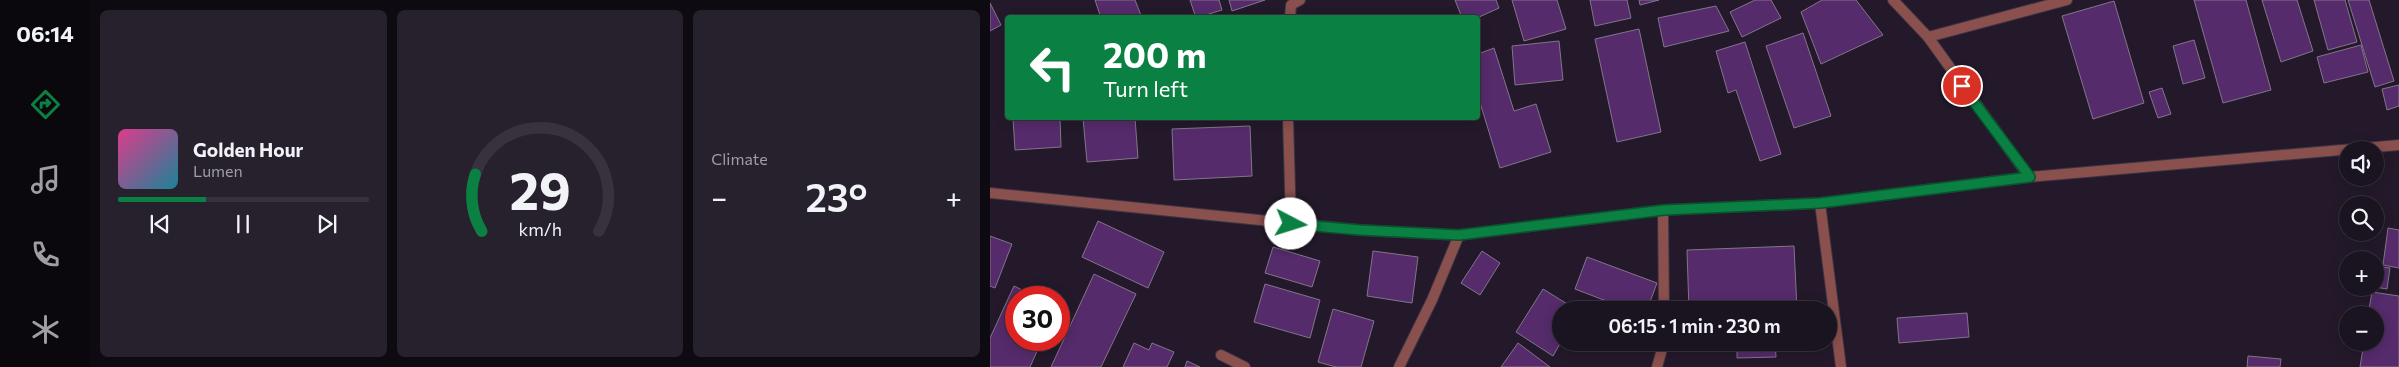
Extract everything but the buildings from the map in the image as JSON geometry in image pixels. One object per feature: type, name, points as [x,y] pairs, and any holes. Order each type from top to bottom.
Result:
[{"type":"street","points":[[1290,15],[1291,5],[1300,0]]},
{"type":"street","points":[[1893,0],[1928,38],[2030,177]]},
{"type":"street","points":[[1928,38],[2067,0]]},
{"type":"street","points":[[1288,120],[1291,224]]},
{"type":"street","points":[[990,193],[1291,224],[1459,235],[1664,210],[1820,203],[2030,177],[2399,145]]},
{"type":"street","points":[[1820,203],[1841,367]]},
{"type":"street","points":[[1664,210],[1664,301]]},
{"type":"street","points":[[1399,367],[1432,300],[1459,235]]},
{"type":"street","points":[[1657,367],[1661,351]]},
{"type":"street","points":[[1221,355],[1245,367]]},
{"type":"route","points":[[1291,224],[1459,235],[1664,210],[1820,203],[2030,177],[1962,86]]}]
